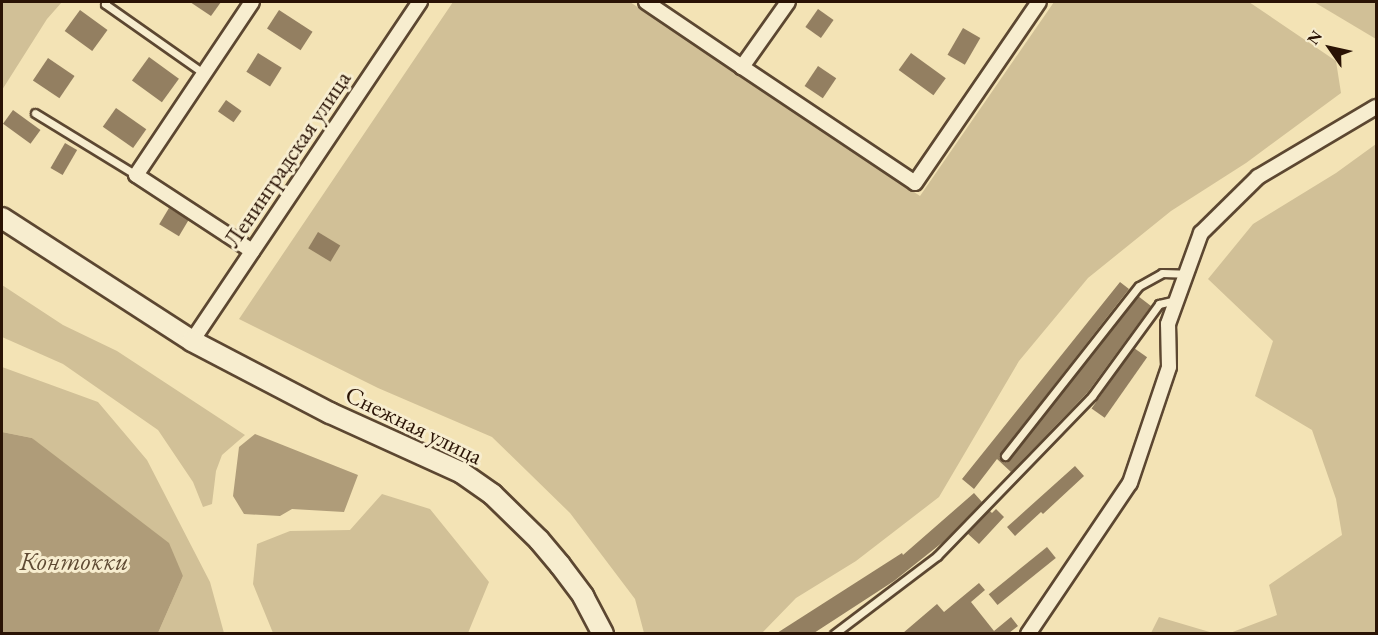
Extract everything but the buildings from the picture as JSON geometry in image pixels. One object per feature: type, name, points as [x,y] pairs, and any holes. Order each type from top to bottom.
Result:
[{"type":"street","points":[[252,2],[136,175],[252,251]]},
{"type":"street","name":"Ленинградская улица","points":[[192,341],[420,2]]},
{"type":"street","points":[[646,2],[915,183],[1039,2]]},
{"type":"street","points":[[742,67],[788,2]]},
{"type":"street","points":[[1028,633],[1130,483],[1169,367],[1168,324],[1200,232],[1258,177],[1377,107]]},
{"type":"street","name":"Снежная улица","points":[[2,218],[154,319],[192,341],[330,413],[462,473],[492,494],[539,540],[583,596],[603,633]]},
{"type":"lane","points":[[106,2],[105,4],[203,73]]},
{"type":"lane","points":[[35,113],[136,175]]},
{"type":"lane","points":[[1005,456],[1139,286],[1162,273],[1185,274]]},
{"type":"lane","points":[[834,633],[937,556],[1092,396],[1159,304],[1176,300]]},
{"type":"shaded area","points":[[2,2],[62,2],[47,19],[2,90]]},
{"type":"shaded area","points":[[453,2],[630,2],[920,196],[1054,2],[1249,2],[1336,61],[1341,93],[1246,163],[1171,211],[1088,278],[1019,361],[939,497],[856,561],[796,598],[762,633],[644,633],[635,599],[570,513],[492,437],[378,388],[239,319]]},
{"type":"shaded area","points":[[1314,2],[1376,2],[1376,39]]},
{"type":"shaded area","points":[[1376,144],[1376,633],[1230,633],[1277,615],[1269,585],[1342,535],[1336,499],[1312,430],[1255,396],[1273,341],[1208,279],[1253,224],[1336,173]]},
{"type":"shaded area","points":[[2,285],[63,325],[117,351],[245,435],[222,455],[216,471],[212,504],[203,507],[193,482],[158,430],[63,364],[2,337]]},
{"type":"shaded area","points":[[2,367],[98,402],[147,460],[210,582],[224,633],[158,633],[183,576],[32,438],[2,432]]},
{"type":"shaded area","points":[[382,494],[430,509],[489,582],[468,633],[273,633],[253,584],[257,544],[290,531],[350,530]]},
{"type":"shaded area","points":[[1159,617],[1213,633],[1151,633]]},
{"type":"water","name":"Контокки","points":[[2,432],[32,438],[169,543],[183,576],[158,633],[2,633]]},
{"type":"water","points":[[255,434],[358,475],[344,512],[292,509],[280,516],[244,514],[233,496],[239,447]]}]
